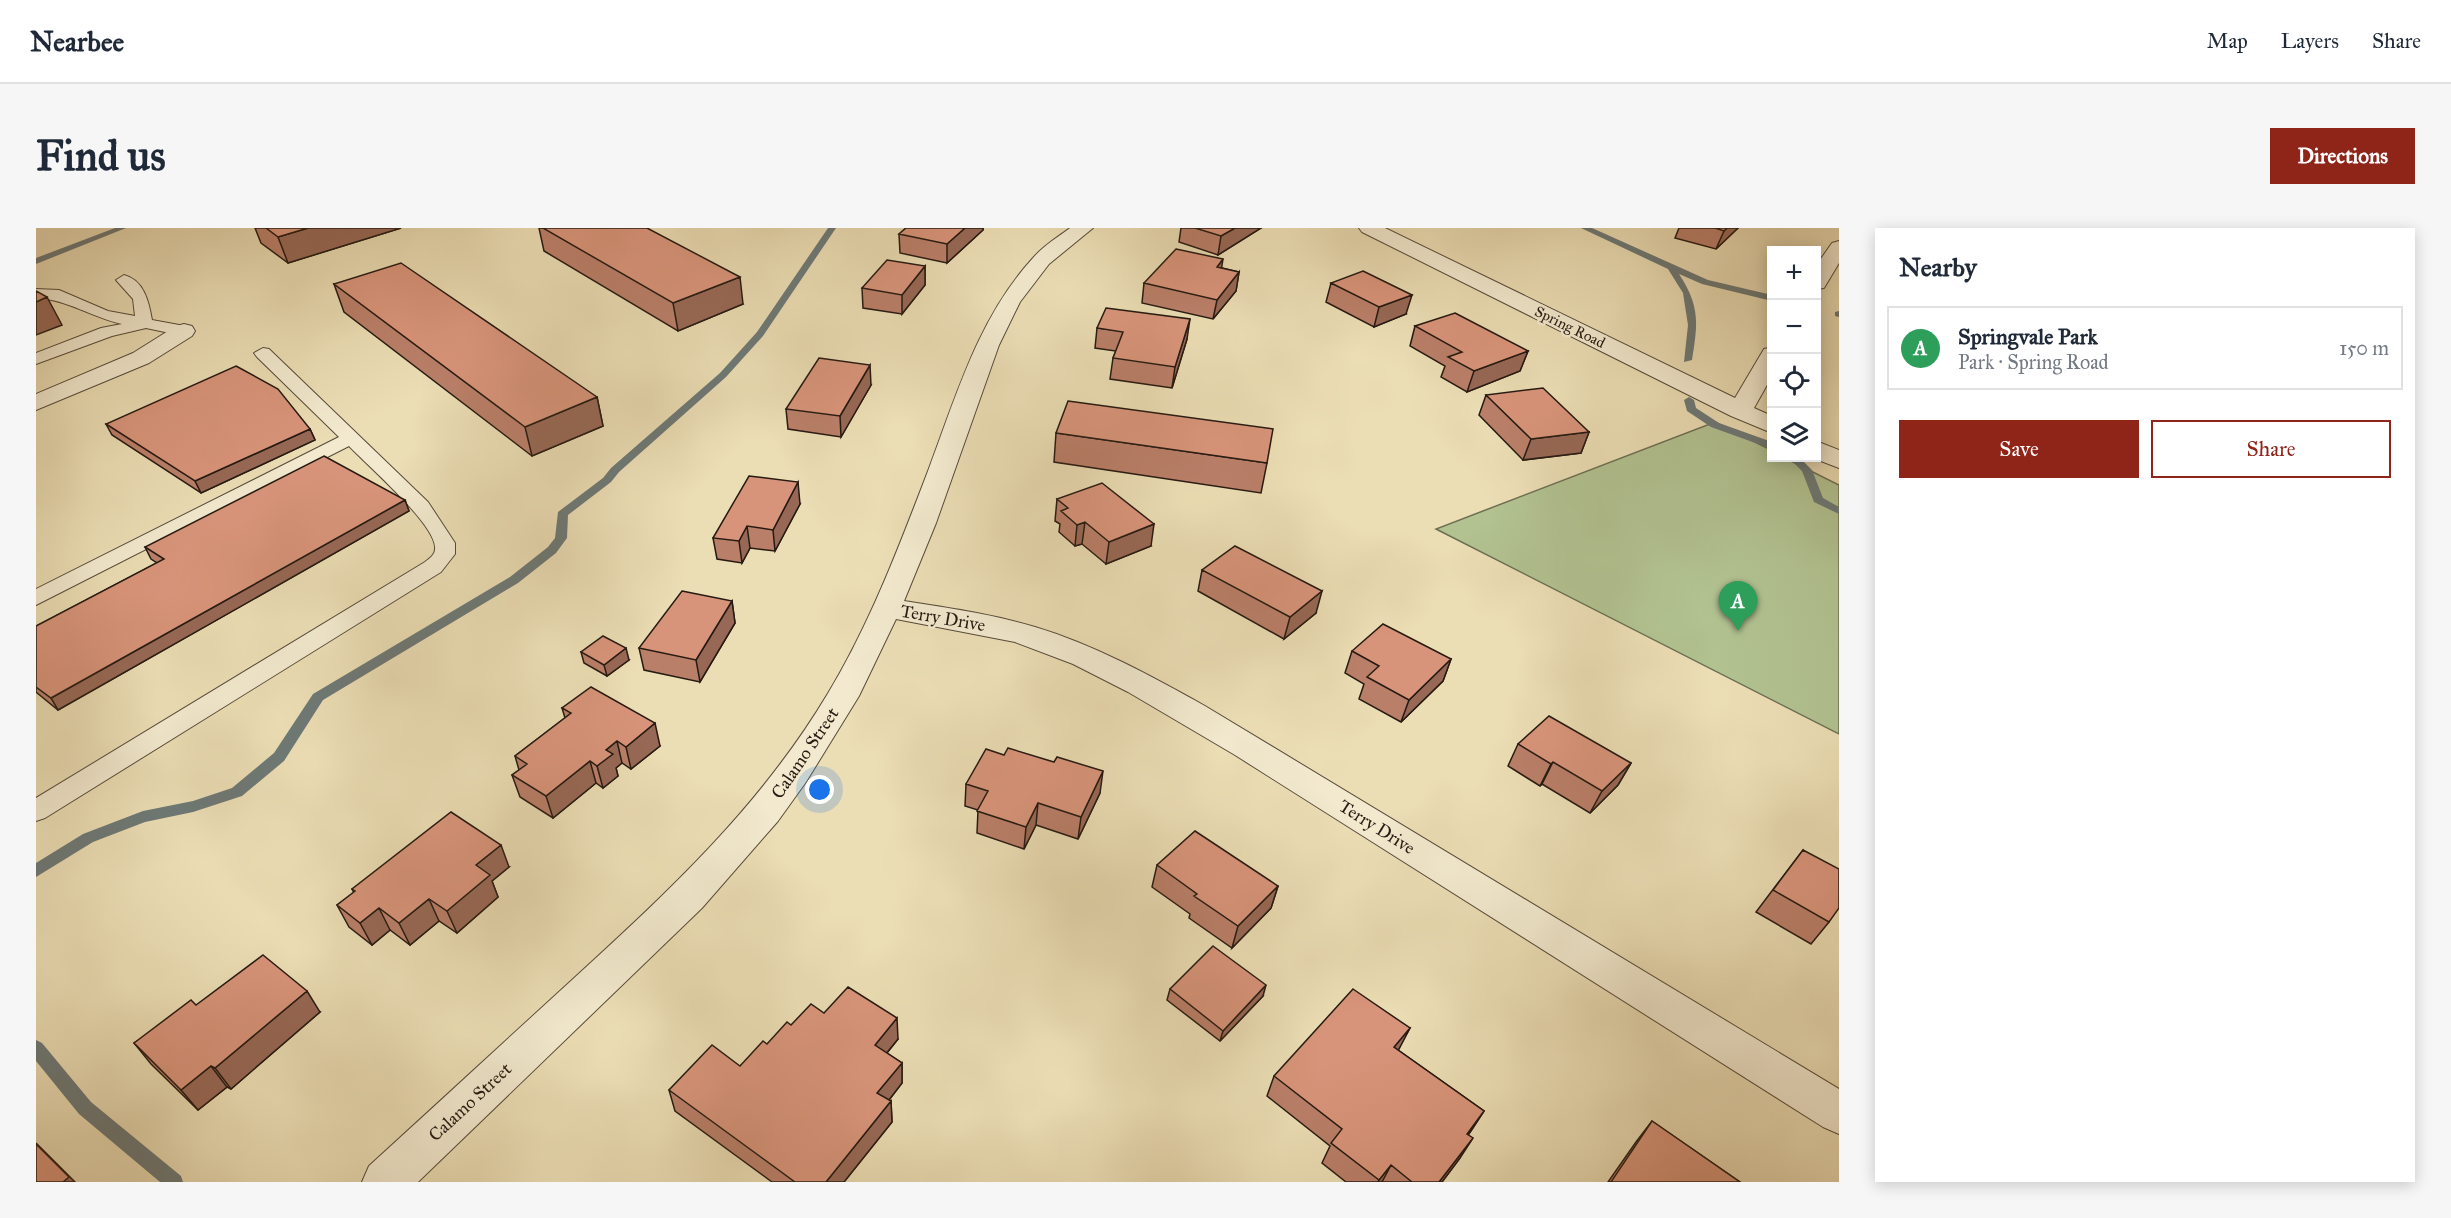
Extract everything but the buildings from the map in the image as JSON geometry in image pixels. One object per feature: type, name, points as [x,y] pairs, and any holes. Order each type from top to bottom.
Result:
[{"type":"street","name":"Calamo Street","points":[[385,1182],[687,897],[765,811],[819,737],[886,608],[922,523],[987,345],[1010,301],[1042,260],[1083,228]]},
{"type":"street","name":"Spring Road","points":[[1369,228],[1767,424]]},
{"type":"street","points":[[1821,275],[1839,247]]},
{"type":"street","points":[[36,403],[141,358],[184,331]]},
{"type":"street","points":[[1740,411],[1767,363]]},
{"type":"street","points":[[1821,451],[1839,460]]},
{"type":"street","name":"Terry Drive","points":[[886,608],[1025,635],[1085,657],[1142,685],[1257,752],[1839,1113]]},
{"type":"lane","points":[[124,280],[141,298],[144,324]]},
{"type":"lane","points":[[36,294],[53,293],[103,315],[184,331]]},
{"type":"lane","points":[[36,359],[107,332],[144,324]]},
{"type":"lane","points":[[36,811],[433,567],[447,549],[422,507],[263,353]]},
{"type":"lane","points":[[36,598],[351,438]]},
{"type":"green space","points":[[1715,422],[1767,448],[1767,462],[1793,462],[1839,485],[1839,734],[1436,529]]},
{"type":"waterway","points":[[36,261],[122,228]]},
{"type":"waterway","points":[[36,871],[88,838],[143,817],[193,806],[237,792],[279,757],[318,697],[514,580],[552,550],[561,538],[562,514],[607,480],[615,470],[723,375],[760,334],[832,228]]},
{"type":"waterway","points":[[1585,228],[1705,282],[1767,297]]},
{"type":"waterway","points":[[1672,269],[1687,293],[1693,325],[1687,360]]},
{"type":"waterway","points":[[1689,400],[1691,409],[1715,425],[1767,444]]},
{"type":"waterway","points":[[1798,462],[1807,470],[1818,500],[1839,511]]},
{"type":"waterway","points":[[36,1048],[85,1108],[174,1182]]},
{"type":"place","name":"Springvale Park","points":[[1738,631]]}]
